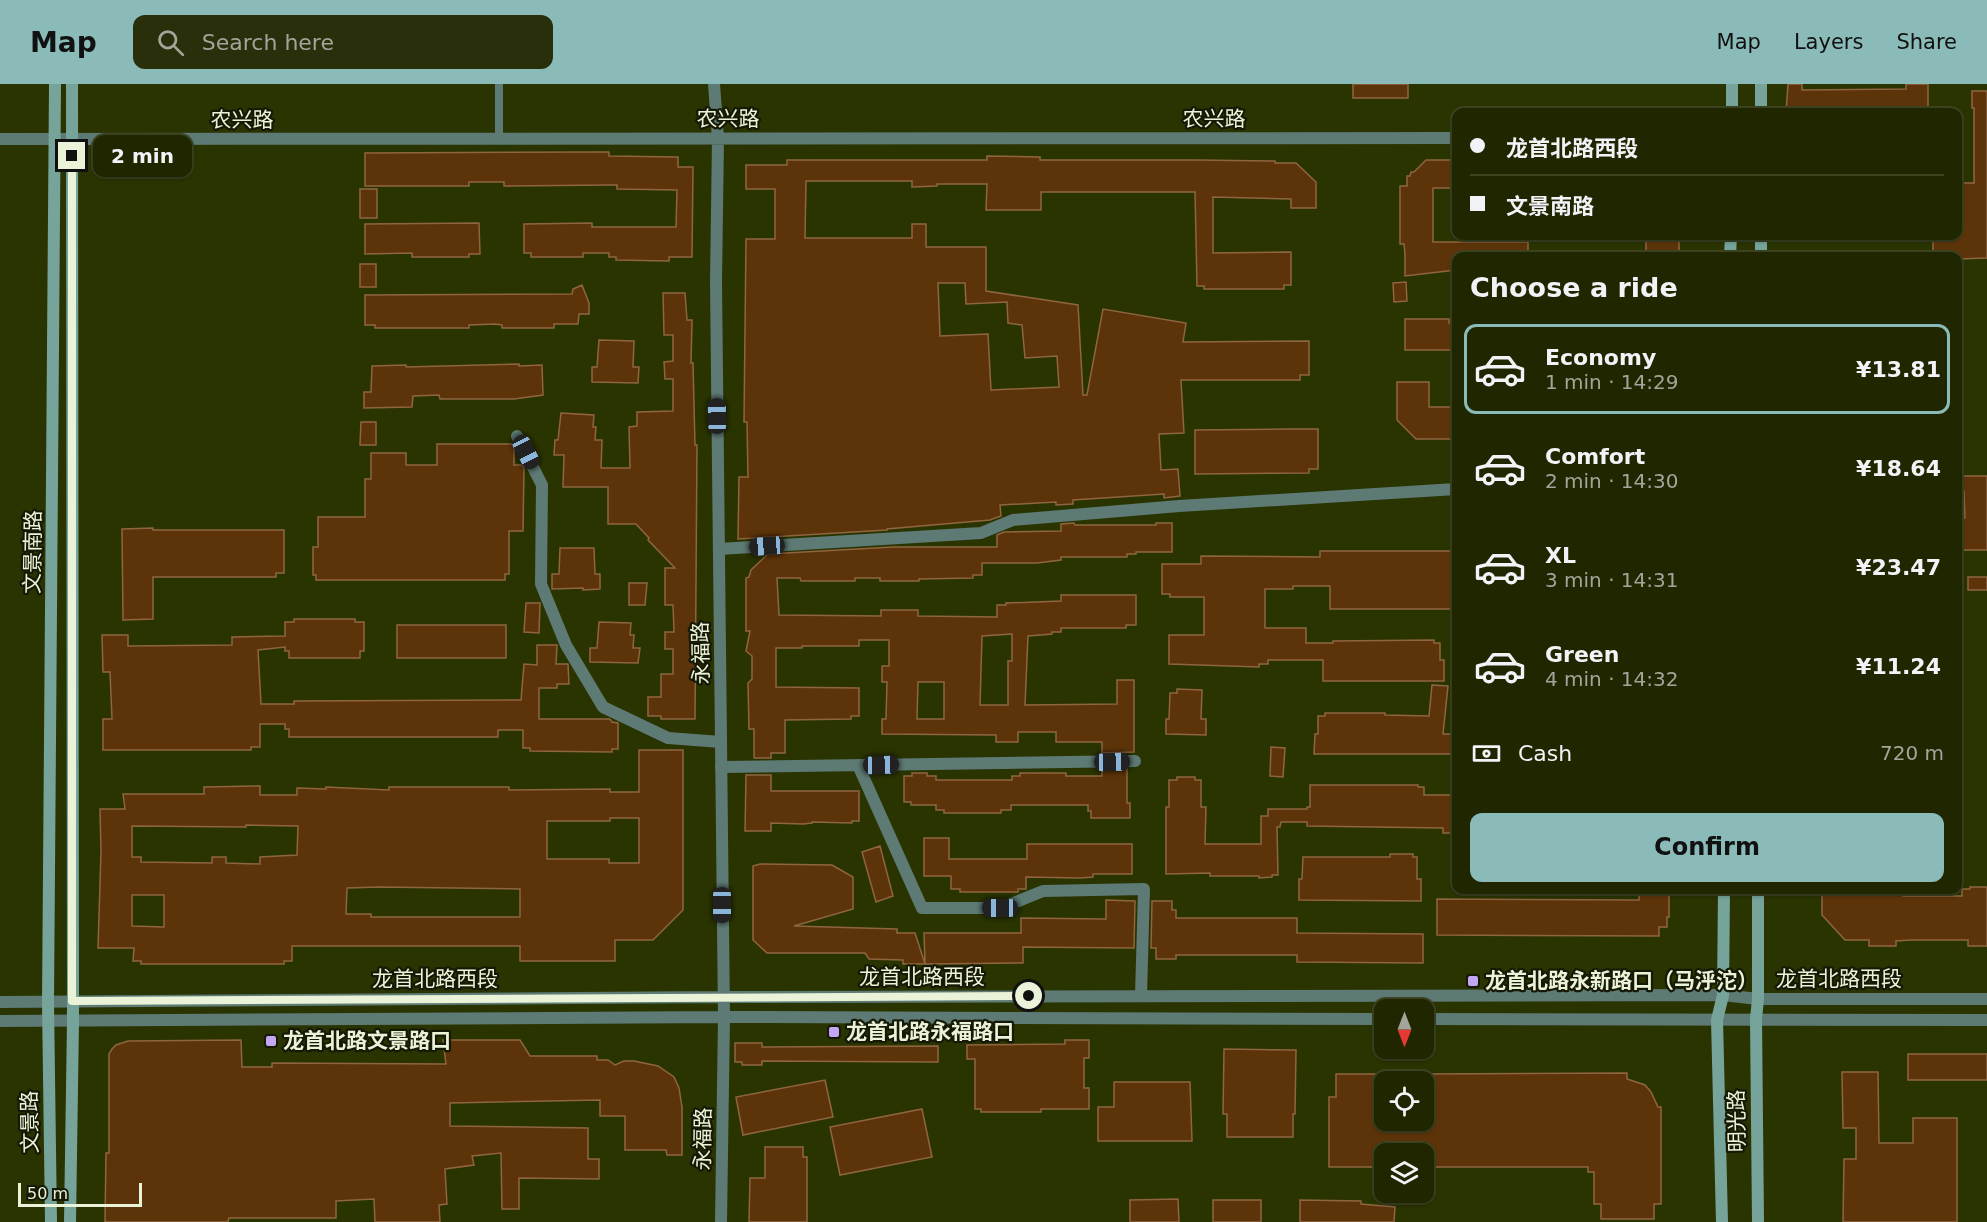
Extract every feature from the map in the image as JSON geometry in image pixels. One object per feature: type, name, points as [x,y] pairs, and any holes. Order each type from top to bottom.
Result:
[{"type":"main road","name":"文景南路","points":[[48,1021],[56,84]]},
{"type":"main road","name":"文景南路","points":[[72,84],[73,1021]]},
{"type":"main road","points":[[1732,84],[1732,108]]},
{"type":"main road","points":[[1761,84],[1761,108]]},
{"type":"main road","name":"明光路","points":[[1722,1222],[1717,1020],[1723,995],[1724,894]]},
{"type":"main road","name":"明光路","points":[[1758,894],[1756,1019],[1758,1222]]},
{"type":"main road","name":"文景路","points":[[48,1021],[51,1222]]},
{"type":"main road","name":"文景路","points":[[70,1222],[73,1021]]},
{"type":"street","name":"永福路","points":[[714,84],[718,139],[716,282],[724,1017],[722,1222]]},
{"type":"street","name":"农兴路","points":[[0,139],[1452,138]]},
{"type":"street","points":[[517,436],[543,485],[541,584],[566,645],[603,707],[668,738],[721,742]]},
{"type":"street","points":[[719,549],[981,532],[1013,520],[1179,506],[1452,489]]},
{"type":"street","points":[[721,767],[1135,761]]},
{"type":"street","points":[[858,765],[922,908],[1000,908],[1043,891],[1144,889],[1141,996]]},
{"type":"street","name":"龙首北路西段","points":[[0,1002],[722,997],[1723,995],[1758,999],[1987,999]]},
{"type":"street","name":"龙首北路西段","points":[[0,1021],[724,1017],[1374,1019]]},
{"type":"street","name":"龙首北路西段","points":[[1434,1019],[1987,1020]]},
{"type":"lane","points":[[499,84],[500,140]]},
{"type":"building","points":[[1353,84],[1408,84],[1408,98],[1353,98]]},
{"type":"building","points":[[1788,84],[1802,84],[1802,90],[1906,89],[1906,84],[1928,84],[1928,108],[1786,108]]},
{"type":"building","points":[[1972,91],[1987,91],[1987,258],[1962,259],[1962,252],[1933,252],[1933,240],[1962,240],[1962,183],[1974,183],[1974,108],[1972,108]]},
{"type":"building","points":[[609,152],[609,156],[678,157],[678,167],[693,167],[692,257],[669,257],[669,261],[616,260],[616,257],[609,257],[609,253],[583,253],[583,257],[531,257],[531,253],[524,253],[524,224],[592,223],[592,227],[676,227],[677,190],[617,189],[617,185],[504,186],[504,182],[469,182],[469,186],[365,186],[365,153]]},
{"type":"building","points":[[987,156],[1040,157],[1040,160],[1197,160],[1296,163],[1316,182],[1316,208],[1291,208],[1291,199],[1213,197],[1213,253],[1291,252],[1291,285],[1284,285],[1284,289],[1204,289],[1204,286],[1197,286],[1195,192],[1041,192],[1041,210],[986,210],[987,184],[937,184],[937,186],[912,187],[912,181],[806,181],[805,238],[912,238],[912,224],[926,224],[926,247],[986,247],[986,291],[1078,305],[1083,395],[1087,395],[1103,309],[1186,323],[1183,342],[1309,341],[1309,375],[1300,375],[1300,380],[1181,380],[1184,433],[1159,434],[1161,470],[1178,469],[1180,496],[1164,498],[1164,494],[1073,500],[1073,504],[1056,505],[1056,502],[1000,505],[1001,516],[990,520],[887,530],[738,539],[739,477],[748,477],[747,422],[744,422],[746,239],[775,239],[775,189],[746,189],[746,165],[787,165],[787,160],[987,160]],"holes":[[[938,283],[965,283],[966,304],[1007,302],[1008,323],[1022,325],[1025,358],[1057,356],[1059,387],[991,390],[988,334],[940,336]]]},
{"type":"building","points":[[1426,160],[1452,160],[1452,188],[1433,188],[1433,242],[1528,242],[1528,252],[1452,252],[1452,270],[1405,276],[1404,244],[1400,244],[1400,186],[1407,186],[1407,176]]},
{"type":"building","points":[[360,189],[377,189],[377,218],[360,218]]},
{"type":"building","points":[[479,223],[480,254],[469,254],[469,257],[412,257],[412,253],[365,254],[365,224]]},
{"type":"building","points":[[1646,240],[1679,240],[1679,252],[1646,252]]},
{"type":"building","points":[[360,264],[376,264],[376,287],[360,287]]},
{"type":"building","points":[[1406,282],[1407,301],[1394,302],[1393,283]]},
{"type":"building","points":[[582,285],[589,303],[589,314],[579,314],[578,324],[554,324],[554,328],[502,328],[502,325],[495,324],[469,325],[469,328],[375,328],[375,325],[365,325],[365,295],[572,294],[573,289]]},
{"type":"building","points":[[663,293],[685,293],[687,320],[692,320],[691,363],[693,363],[695,445],[697,445],[695,719],[661,719],[661,716],[648,716],[648,697],[661,697],[661,674],[673,674],[673,649],[665,649],[665,632],[674,632],[673,605],[665,605],[665,568],[675,568],[636,524],[608,524],[608,487],[563,487],[564,455],[554,455],[561,413],[594,415],[595,440],[602,440],[601,468],[630,468],[629,427],[637,426],[637,412],[673,411],[673,379],[665,379],[664,362],[673,361],[673,335],[664,335]]},
{"type":"building","points":[[1405,319],[1449,319],[1449,323],[1452,323],[1452,350],[1405,350]]},
{"type":"building","points":[[599,340],[634,341],[633,367],[639,367],[638,383],[592,382],[592,367],[597,367]]},
{"type":"building","points":[[519,364],[519,366],[542,365],[543,395],[514,399],[440,399],[439,395],[413,396],[412,407],[364,408],[364,392],[371,392],[372,366]]},
{"type":"building","points":[[1397,382],[1429,382],[1429,407],[1452,407],[1452,439],[1416,439],[1397,420]]},
{"type":"building","points":[[361,422],[376,422],[376,445],[360,445]]},
{"type":"building","points":[[1318,429],[1318,469],[1309,469],[1309,473],[1195,474],[1195,430]]},
{"type":"building","points":[[437,444],[512,444],[514,465],[522,465],[524,468],[523,531],[509,531],[509,574],[505,574],[505,580],[316,580],[316,575],[313,575],[313,547],[318,547],[318,517],[365,517],[365,479],[371,479],[371,453],[406,453],[406,465],[437,465]]},
{"type":"building","points":[[1962,476],[1987,476],[1987,550],[1962,550],[1962,518],[1965,518],[1964,491],[1962,491]]},
{"type":"building","points":[[1156,523],[1172,523],[1172,552],[1136,552],[1136,554],[1127,554],[1127,557],[1061,557],[1061,560],[1037,563],[982,563],[982,575],[973,575],[973,578],[880,581],[880,578],[855,578],[855,581],[801,581],[800,578],[777,578],[779,615],[881,616],[881,610],[918,610],[918,616],[997,617],[997,605],[1006,605],[1006,603],[1061,601],[1061,595],[1136,595],[1136,625],[1126,625],[1126,628],[1061,628],[1061,632],[1028,636],[1025,705],[1117,704],[1117,680],[1134,680],[1134,752],[1102,753],[1102,742],[1056,742],[1056,732],[1018,732],[1018,742],[996,742],[996,735],[882,734],[882,719],[886,719],[887,682],[882,682],[882,666],[889,666],[889,640],[859,640],[859,646],[776,648],[776,687],[859,688],[859,716],[851,716],[851,719],[785,720],[785,753],[771,753],[771,758],[754,758],[754,729],[749,729],[748,683],[752,679],[752,656],[746,651],[750,631],[746,631],[746,578],[768,554],[893,547],[997,547],[997,535],[1004,532],[1061,531],[1061,524],[1156,525]],"holes":[[[1012,634],[1012,661],[1008,661],[1008,705],[980,705],[982,636]],[[918,682],[944,682],[944,719],[917,719]]]},
{"type":"building","points":[[153,528],[153,530],[284,530],[284,573],[276,573],[276,577],[153,577],[153,619],[123,620],[122,529]]},
{"type":"building","points":[[560,548],[594,548],[595,574],[600,574],[600,589],[552,589],[552,574],[559,574]]},
{"type":"building","points":[[1320,551],[1452,551],[1452,609],[1330,609],[1330,586],[1265,589],[1265,628],[1306,628],[1306,643],[1434,640],[1434,643],[1440,643],[1440,660],[1444,660],[1444,681],[1323,681],[1323,660],[1268,660],[1268,664],[1259,664],[1259,667],[1169,664],[1169,635],[1204,635],[1204,597],[1170,597],[1170,594],[1162,594],[1162,564],[1201,564],[1201,556],[1320,557]]},
{"type":"building","points":[[1968,577],[1987,577],[1987,590],[1968,590]]},
{"type":"building","points":[[629,583],[647,583],[645,605],[629,605]]},
{"type":"building","points":[[526,603],[540,603],[539,633],[524,632]]},
{"type":"building","points":[[294,619],[355,619],[355,622],[364,622],[364,651],[360,651],[360,658],[289,658],[289,651],[285,651],[285,647],[258,650],[261,704],[294,704],[294,701],[521,700],[524,664],[537,665],[537,645],[557,645],[556,664],[568,664],[569,684],[557,684],[557,688],[539,688],[539,719],[610,719],[618,723],[618,749],[612,749],[612,752],[530,751],[530,748],[523,748],[523,730],[498,730],[498,737],[289,737],[289,729],[285,729],[285,724],[260,724],[260,747],[251,747],[251,750],[103,750],[103,719],[112,719],[110,672],[103,672],[102,635],[128,635],[128,646],[232,645],[232,637],[285,636],[285,622],[294,622]]},
{"type":"building","points":[[599,622],[631,623],[630,635],[634,635],[633,648],[640,648],[638,663],[590,662],[590,648],[597,648]]},
{"type":"building","points":[[397,625],[506,625],[506,658],[397,658]]},
{"type":"building","points":[[1432,685],[1448,686],[1443,734],[1452,734],[1452,754],[1314,754],[1315,734],[1318,734],[1318,716],[1325,716],[1325,713],[1429,716]]},
{"type":"building","points":[[1177,689],[1202,690],[1201,719],[1206,719],[1206,735],[1166,734],[1170,693],[1177,693]]},
{"type":"building","points":[[1271,747],[1285,748],[1283,777],[1270,776]]},
{"type":"building","points":[[639,750],[683,750],[683,910],[653,940],[615,940],[615,961],[520,961],[520,946],[292,946],[292,961],[284,961],[284,964],[141,964],[141,961],[133,961],[134,948],[98,948],[100,809],[125,809],[123,794],[204,794],[204,787],[260,786],[260,795],[297,795],[297,788],[326,789],[326,787],[389,790],[389,787],[509,787],[509,790],[610,789],[610,792],[639,792]],"holes":[[[610,818],[639,818],[639,863],[609,863],[609,859],[547,859],[547,821],[610,821]],[[246,825],[298,826],[297,855],[260,857],[260,864],[226,863],[226,857],[212,857],[212,863],[141,862],[141,857],[132,857],[132,826],[246,827]],[[347,888],[520,889],[520,917],[371,917],[371,914],[346,914]],[[132,895],[164,895],[164,927],[132,926]]]},
{"type":"building","points":[[1127,769],[1127,803],[1130,803],[1130,818],[1091,818],[1088,805],[1011,805],[1011,810],[1001,810],[1001,813],[944,813],[944,810],[936,810],[936,805],[911,805],[911,802],[904,802],[904,776],[912,776],[912,773],[927,773],[927,776],[936,776],[936,780],[1012,780],[1012,776],[1020,776],[1020,773],[1102,776],[1102,770]]},
{"type":"building","points":[[746,775],[771,775],[771,791],[859,791],[859,821],[852,821],[852,823],[771,823],[771,831],[745,831]]},
{"type":"building","points":[[1177,777],[1195,777],[1195,780],[1201,780],[1201,807],[1206,807],[1205,844],[1261,844],[1261,816],[1268,816],[1268,809],[1307,809],[1310,807],[1310,785],[1418,785],[1418,787],[1424,787],[1424,795],[1452,795],[1452,833],[1443,833],[1443,828],[1307,826],[1307,822],[1281,822],[1280,827],[1277,827],[1278,875],[1259,878],[1259,876],[1210,876],[1210,873],[1166,874],[1166,807],[1169,807],[1169,780],[1177,780]]},
{"type":"building","points":[[924,838],[949,838],[949,859],[1027,859],[1027,844],[1132,844],[1132,874],[1093,874],[1093,877],[1080,878],[1026,877],[1026,889],[1018,889],[1018,892],[960,892],[960,889],[951,889],[951,876],[924,876]]},
{"type":"building","points":[[880,846],[893,896],[876,902],[862,852]]},
{"type":"building","points":[[1390,854],[1413,854],[1413,857],[1417,857],[1417,879],[1421,879],[1421,901],[1299,900],[1299,879],[1302,879],[1303,857],[1390,857]]},
{"type":"building","points":[[760,864],[832,865],[853,877],[853,909],[794,926],[897,929],[897,933],[915,933],[925,964],[903,964],[903,960],[869,959],[865,953],[767,953],[753,940],[753,866]]},
{"type":"building","points":[[1970,887],[1987,887],[1987,946],[1968,946],[1968,940],[1911,940],[1896,941],[1896,946],[1869,946],[1869,940],[1845,940],[1822,915],[1822,894],[1962,896],[1962,889],[1970,889]]},
{"type":"building","points":[[1639,894],[1669,894],[1667,927],[1659,927],[1659,936],[1437,935],[1437,899],[1639,900]]},
{"type":"building","points":[[1106,900],[1135,901],[1134,948],[1023,947],[1023,963],[925,964],[924,933],[1021,933],[1021,918],[1106,919]]},
{"type":"building","points":[[1152,901],[1172,901],[1172,910],[1176,910],[1176,918],[1297,918],[1297,933],[1423,934],[1423,963],[1297,962],[1297,955],[1176,955],[1176,959],[1156,959],[1156,948],[1151,948]]},
{"type":"building","points":[[241,1040],[242,1067],[272,1067],[272,1063],[446,1064],[443,1040],[520,1040],[530,1056],[597,1056],[597,1060],[608,1060],[615,1065],[624,1061],[634,1061],[658,1066],[674,1077],[679,1088],[682,1107],[682,1155],[667,1155],[666,1150],[625,1150],[625,1116],[600,1116],[600,1100],[450,1103],[450,1126],[588,1128],[588,1159],[599,1159],[599,1179],[519,1178],[519,1209],[502,1209],[501,1153],[472,1156],[474,1165],[445,1169],[447,1204],[439,1205],[440,1222],[375,1222],[374,1199],[336,1201],[336,1218],[229,1218],[228,1222],[105,1222],[106,1153],[109,1153],[109,1054],[112,1049],[128,1041]]},
{"type":"building","points":[[1065,1040],[1089,1040],[1089,1058],[1084,1058],[1084,1088],[1089,1088],[1089,1109],[981,1112],[981,1109],[975,1109],[975,1059],[967,1059],[967,1045],[1065,1044]]},
{"type":"building","points":[[735,1043],[762,1043],[762,1047],[938,1046],[938,1062],[762,1061],[762,1065],[742,1065],[742,1062],[735,1062]]},
{"type":"building","points":[[1224,1049],[1296,1050],[1293,1137],[1227,1137],[1227,1114],[1223,1114]]},
{"type":"building","points":[[1908,1054],[1987,1054],[1987,1080],[1908,1080]]},
{"type":"building","points":[[1842,1072],[1878,1072],[1879,1143],[1913,1143],[1913,1118],[1957,1118],[1957,1222],[1843,1222],[1844,1159],[1856,1159],[1856,1128],[1843,1128]]},
{"type":"building","points":[[1627,1073],[1627,1079],[1645,1085],[1658,1107],[1661,1107],[1661,1204],[1654,1204],[1654,1219],[1601,1219],[1601,1204],[1594,1204],[1594,1172],[1588,1172],[1588,1167],[1434,1167],[1434,1143],[1374,1143],[1374,1167],[1329,1167],[1329,1097],[1336,1097],[1336,1074],[1374,1074],[1374,1131],[1434,1131],[1434,1074]]},
{"type":"building","points":[[825,1080],[833,1117],[743,1135],[736,1097]]},
{"type":"building","points":[[1114,1082],[1190,1082],[1192,1141],[1098,1141],[1098,1107],[1114,1107]]},
{"type":"building","points":[[922,1109],[932,1157],[840,1175],[830,1127]]},
{"type":"building","points":[[765,1147],[803,1147],[803,1157],[807,1157],[807,1222],[749,1222],[750,1178],[765,1178]]},
{"type":"building","points":[[1178,1199],[1179,1222],[1130,1222],[1130,1200]]},
{"type":"building","points":[[1213,1200],[1261,1200],[1261,1222],[1213,1222]]},
{"type":"building","points":[[1300,1200],[1361,1201],[1361,1204],[1395,1207],[1394,1222],[1300,1222]]},
{"type":"place","name":"龙首北路永新路口（马泘沱）","points":[[1473,981]]},
{"type":"place","name":"龙首北路永福路口","points":[[834,1032]]},
{"type":"place","name":"龙首北路文景路口","points":[[271,1041]]},
{"type":"route","points":[[72,156],[72,1001],[1029,996]]}]
